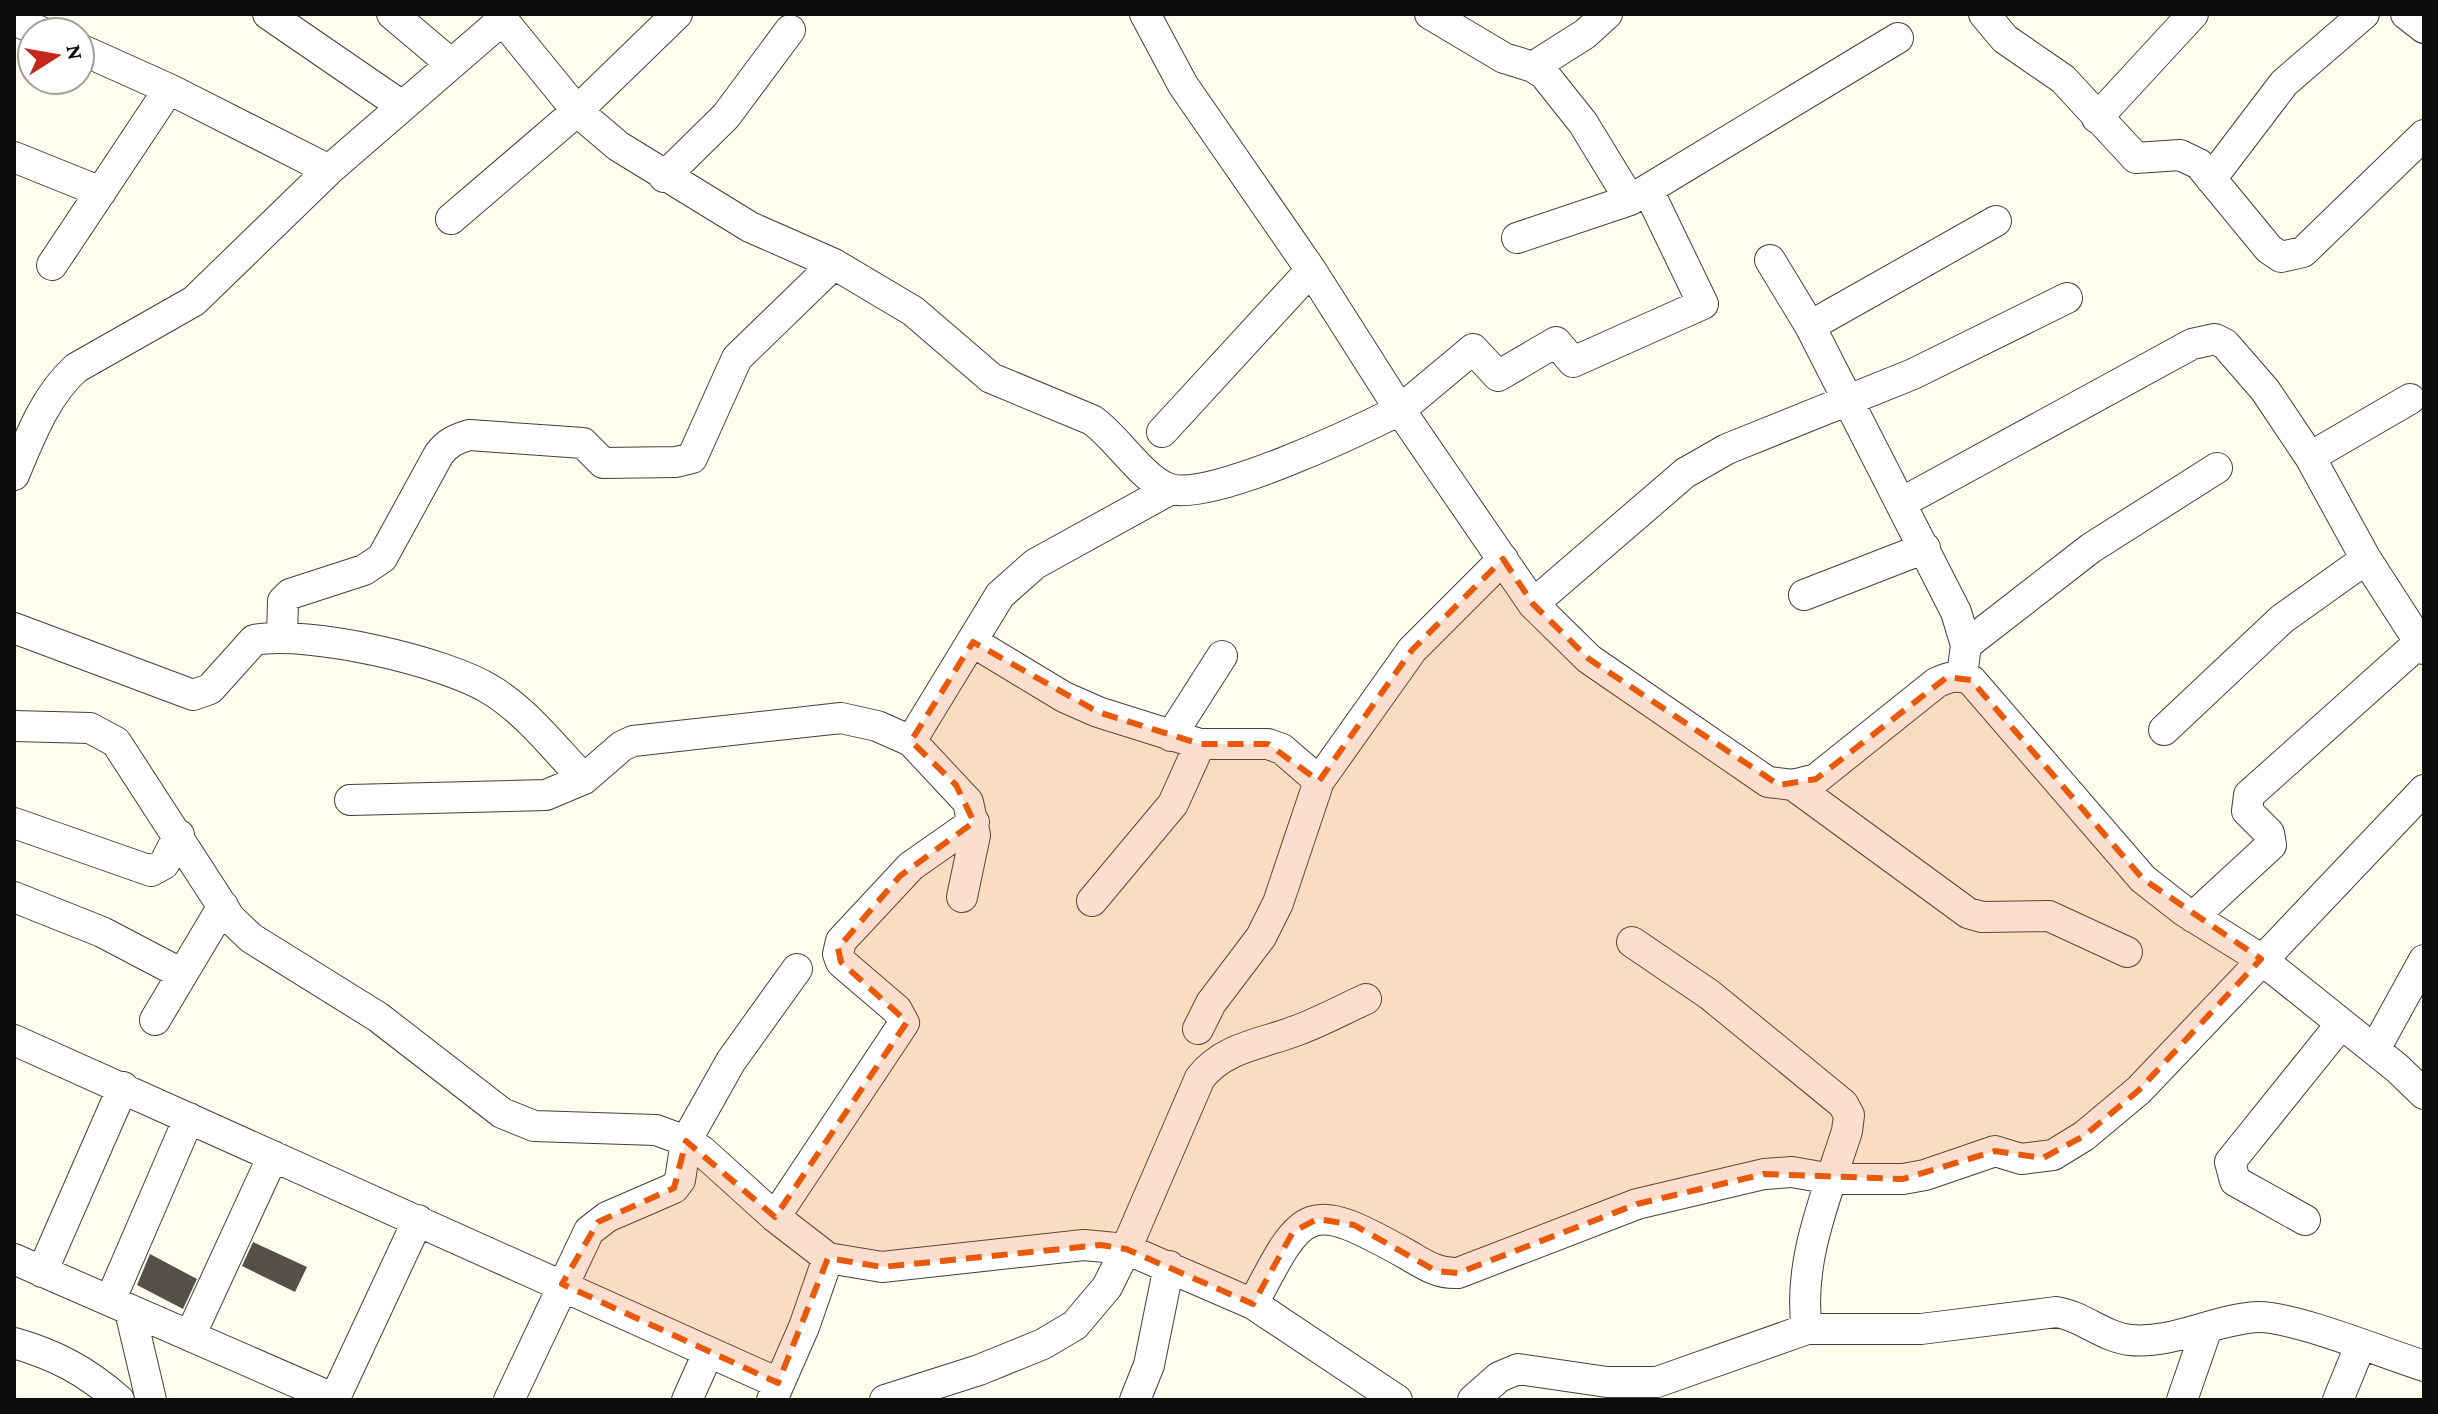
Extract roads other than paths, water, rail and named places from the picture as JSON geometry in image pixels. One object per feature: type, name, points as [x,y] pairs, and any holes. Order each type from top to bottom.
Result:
[{"type":"street","points":[[268,14],[402,106]]},
{"type":"street","points":[[392,14],[449,62]]},
{"type":"street","points":[[451,219],[577,111],[677,14]]},
{"type":"street","points":[[1145,14],[1183,85],[1311,270],[1400,410],[1533,604],[1589,659],[1768,782],[1793,785],[1816,779],[1936,683],[1962,676],[1971,680],[2143,879],[2193,917],[2261,959],[2375,1049],[2424,1094]]},
{"type":"street","points":[[911,741],[1000,595],[1035,564],[1171,489],[1210,486],[1345,437],[1400,410],[1473,349],[1498,376],[1556,342],[1573,362],[1703,304],[1639,195],[1544,74],[1533,67],[1508,60],[1430,14]]},
{"type":"street","points":[[1533,67],[1575,41],[1607,14]]},
{"type":"street","points":[[1984,14],[2005,39],[2063,79],[2136,158],[2180,155],[2199,164],[2269,249],[2281,257],[2292,257],[2303,252],[2424,135]]},
{"type":"street","points":[[2097,118],[2193,14]]},
{"type":"street","points":[[2211,179],[2284,83],[2364,14]]},
{"type":"street","points":[[2406,14],[2424,28]]},
{"type":"street","points":[[14,475],[24,422],[62,380],[76,368],[194,301],[329,170],[499,17],[577,111],[618,146],[750,227],[834,264],[933,325],[991,378],[1099,425],[1152,478],[1171,489]]},
{"type":"street","points":[[664,177],[726,116],[790,30]]},
{"type":"street","points":[[1517,238],[1639,195],[1898,38]]},
{"type":"street","points":[[96,56],[169,89],[329,170]]},
{"type":"street","points":[[52,265],[169,89]]},
{"type":"street","points":[[14,157],[101,192]]},
{"type":"street","points":[[1810,326],[1996,221]]},
{"type":"street","points":[[1770,260],[1810,326],[1956,612],[1966,645],[1962,676]]},
{"type":"street","points":[[282,638],[283,601],[290,594],[364,570],[382,558],[439,454],[447,444],[459,438],[469,435],[583,443],[603,463],[676,462],[692,458],[737,358],[834,264]]},
{"type":"street","points":[[1162,432],[1311,270]]},
{"type":"street","points":[[1533,604],[1685,473],[1727,449],[1848,401],[2067,298]]},
{"type":"street","points":[[1901,503],[2205,340],[2225,344],[2265,390],[2310,457],[2366,559],[2422,645],[2249,795],[2247,811],[2269,833],[2271,845],[2193,917]]},
{"type":"street","points":[[2310,457],[2410,399]]},
{"type":"street","points":[[1966,645],[2102,540],[2217,468]]},
{"type":"street","points":[[1804,595],[1925,548]]},
{"type":"street","points":[[1198,1029],[1211,1003],[1261,937],[1278,903],[1319,781],[1412,650],[1503,559]]},
{"type":"street","points":[[2164,730],[2282,619],[2366,559]]},
{"type":"street","points":[[14,628],[193,695],[210,689],[254,640],[282,638],[367,649],[477,682],[510,703],[584,779]]},
{"type":"street","points":[[973,642],[1064,697],[1200,744],[1268,744],[1282,749],[1319,781]]},
{"type":"street","points":[[1171,736],[1222,656]]},
{"type":"street","points":[[350,800],[530,798],[555,793],[584,779],[622,746],[633,741],[821,719],[858,721],[911,741],[956,785],[968,802],[975,835],[962,897]]},
{"type":"street","points":[[14,726],[90,728],[116,742],[223,906],[251,938],[378,1017],[510,1117],[534,1126],[656,1130],[686,1141],[702,1151],[775,1217],[828,1258],[882,1267],[1084,1245],[1126,1249],[1253,1304],[1397,1400]]},
{"type":"street","points":[[1092,901],[1173,804],[1200,744]]},
{"type":"street","points":[[1793,785],[1968,913],[1982,917],[2049,916],[2127,952]]},
{"type":"street","points":[[1253,1304],[1293,1232],[1317,1219],[1354,1225],[1436,1271],[1458,1273],[1637,1204],[1776,1172],[1832,1179],[1925,1175],[1995,1151],[2021,1159],[2053,1155],[2084,1136],[2139,1090],[2424,790]]},
{"type":"street","points":[[775,1217],[904,1023],[897,1010],[841,962],[838,954],[841,941],[911,866],[974,822]]},
{"type":"street","points":[[14,823],[151,871],[164,864],[179,835]]},
{"type":"street","points":[[14,897],[102,932],[182,974]]},
{"type":"street","points":[[155,1020],[223,906]]},
{"type":"street","points":[[1632,942],[1710,995],[1843,1104],[1849,1115],[1803,1290],[1807,1329]]},
{"type":"street","points":[[2375,1049],[2424,960]]},
{"type":"street","points":[[509,1400],[589,1231],[598,1222],[674,1188],[680,1180],[686,1141],[731,1061],[797,969]]},
{"type":"street","points":[[885,1400],[979,1370],[1060,1335],[1093,1305],[1126,1249],[1200,1078],[1211,1064],[1237,1050],[1299,1030],[1366,999]]},
{"type":"street","points":[[2305,1220],[2235,1181],[2230,1162],[2341,1024]]},
{"type":"street","points":[[14,1040],[562,1284],[605,1308],[708,1353],[775,1392],[804,1327],[828,1258]]},
{"type":"street","points":[[42,1272],[123,1087]]},
{"type":"street","points":[[151,1400],[120,1306],[189,1118]]},
{"type":"street","points":[[190,1336],[273,1156]]},
{"type":"street","points":[[14,1259],[335,1400],[418,1220]]},
{"type":"street","points":[[1135,1400],[1149,1365],[1169,1266]]},
{"type":"street","points":[[1473,1400],[1509,1371],[1637,1384],[1657,1382],[1807,1329],[1921,1329],[2056,1312],[2070,1314],[2126,1339],[2154,1339],[2258,1317],[2276,1319],[2424,1366]]},
{"type":"street","points":[[2182,1400],[2207,1328]]},
{"type":"street","points":[[14,1343],[57,1356],[78,1367],[119,1400]]},
{"type":"street","points":[[2338,1400],[2360,1346]]},
{"type":"street","points":[[687,1400],[708,1353]]}]
